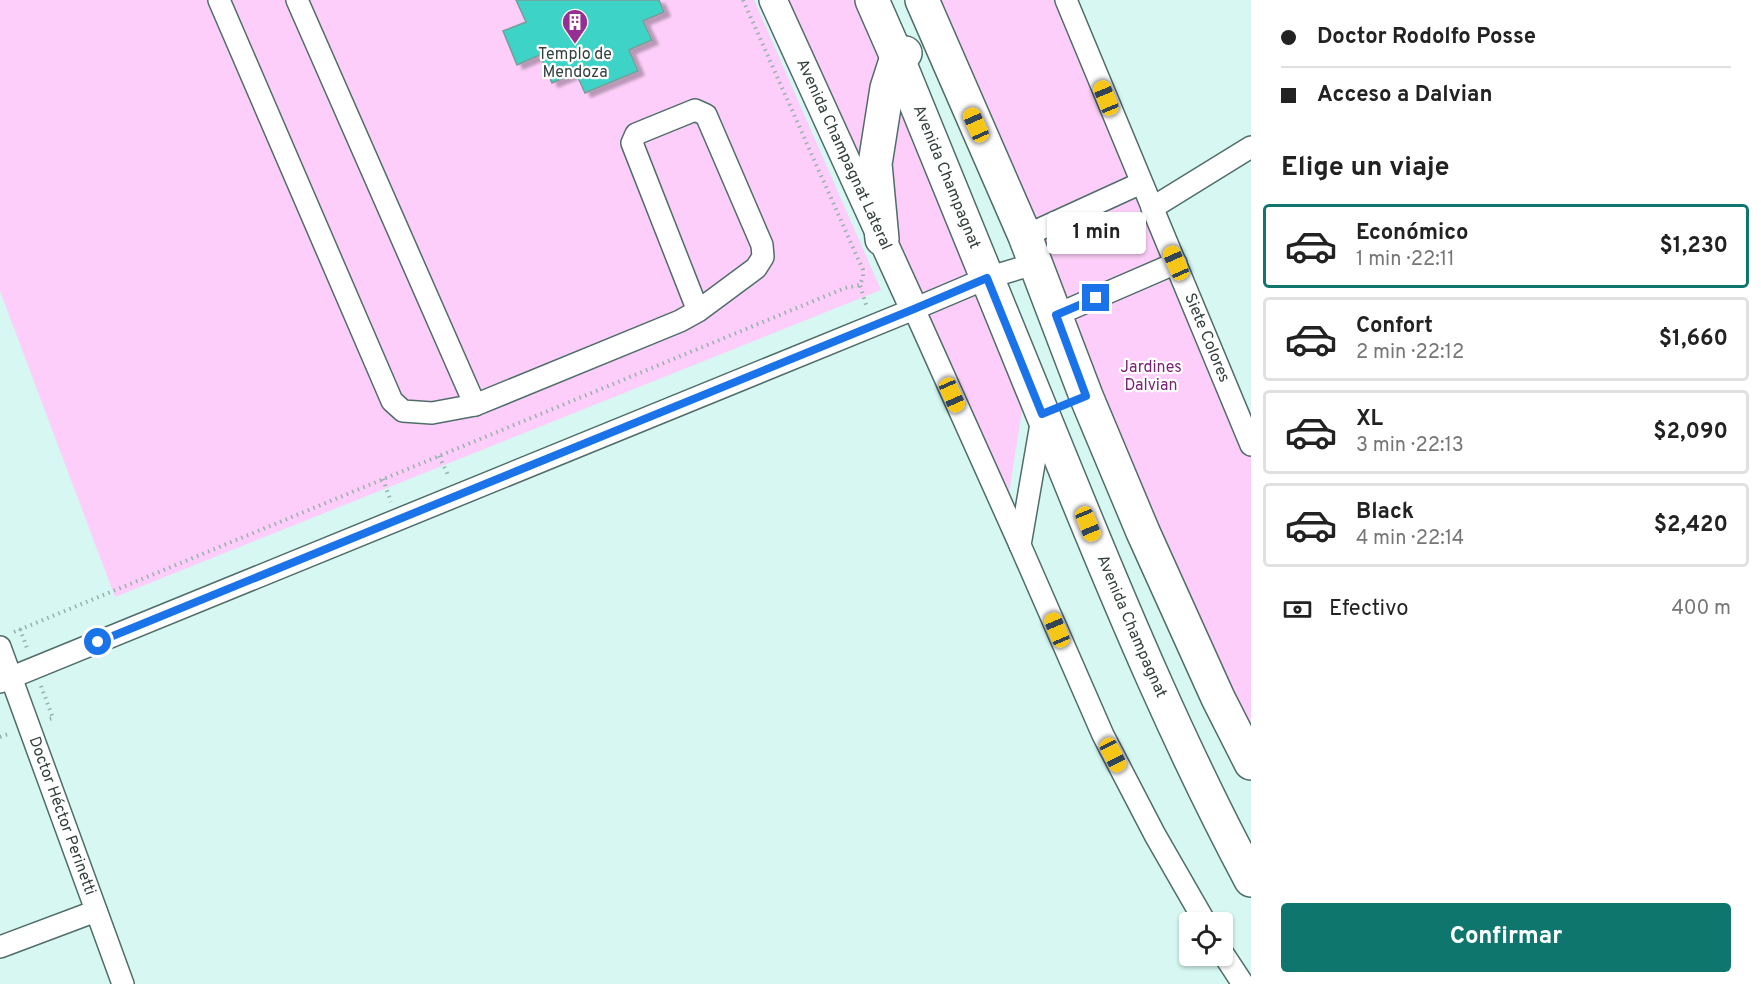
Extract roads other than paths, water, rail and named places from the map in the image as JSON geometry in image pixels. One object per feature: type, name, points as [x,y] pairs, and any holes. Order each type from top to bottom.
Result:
[{"type":"main road","name":"Avenida Champagnat","points":[[872,0],[1111,581],[1171,720],[1215,814],[1251,880]]},
{"type":"main road","points":[[922,0],[1031,249],[1086,396],[1143,532],[1218,698],[1251,763]]},
{"type":"main road","points":[[882,239],[875,164],[888,88],[897,57],[938,39]]},
{"type":"main road","points":[[1042,414],[1086,396]]},
{"type":"street","points":[[219,0],[392,400],[404,411],[432,413],[475,405],[680,321],[698,311],[756,268],[763,257],[762,245],[706,115],[695,110],[636,134],[632,143],[698,311]]},
{"type":"street","points":[[297,0],[475,405]]},
{"type":"street","name":"Avenida Champagnat Lateral","points":[[773,0],[914,309]]},
{"type":"street","name":"Siete Colores","points":[[1066,0],[1141,183],[1244,410],[1251,445]]},
{"type":"street","points":[[1152,208],[1251,147]]},
{"type":"street","points":[[6,679],[987,278],[1141,183]]},
{"type":"street","points":[[1056,315],[1176,263]]},
{"type":"street","points":[[914,309],[1103,735],[1155,835],[1199,912]]},
{"type":"street","points":[[1020,545],[1042,414]]},
{"type":"street","name":"Doctor Héctor Perinetti","points":[[5,640],[6,679],[123,984]]},
{"type":"street","points":[[0,947],[96,911]]},
{"type":"street","points":[[1231,966],[1243,984]]},
{"type":"place","name":"Templo de Mendoza","points":[[575,45]]},
{"type":"park label","name":"Jardines Dalvian","points":[[1151,377]]}]
